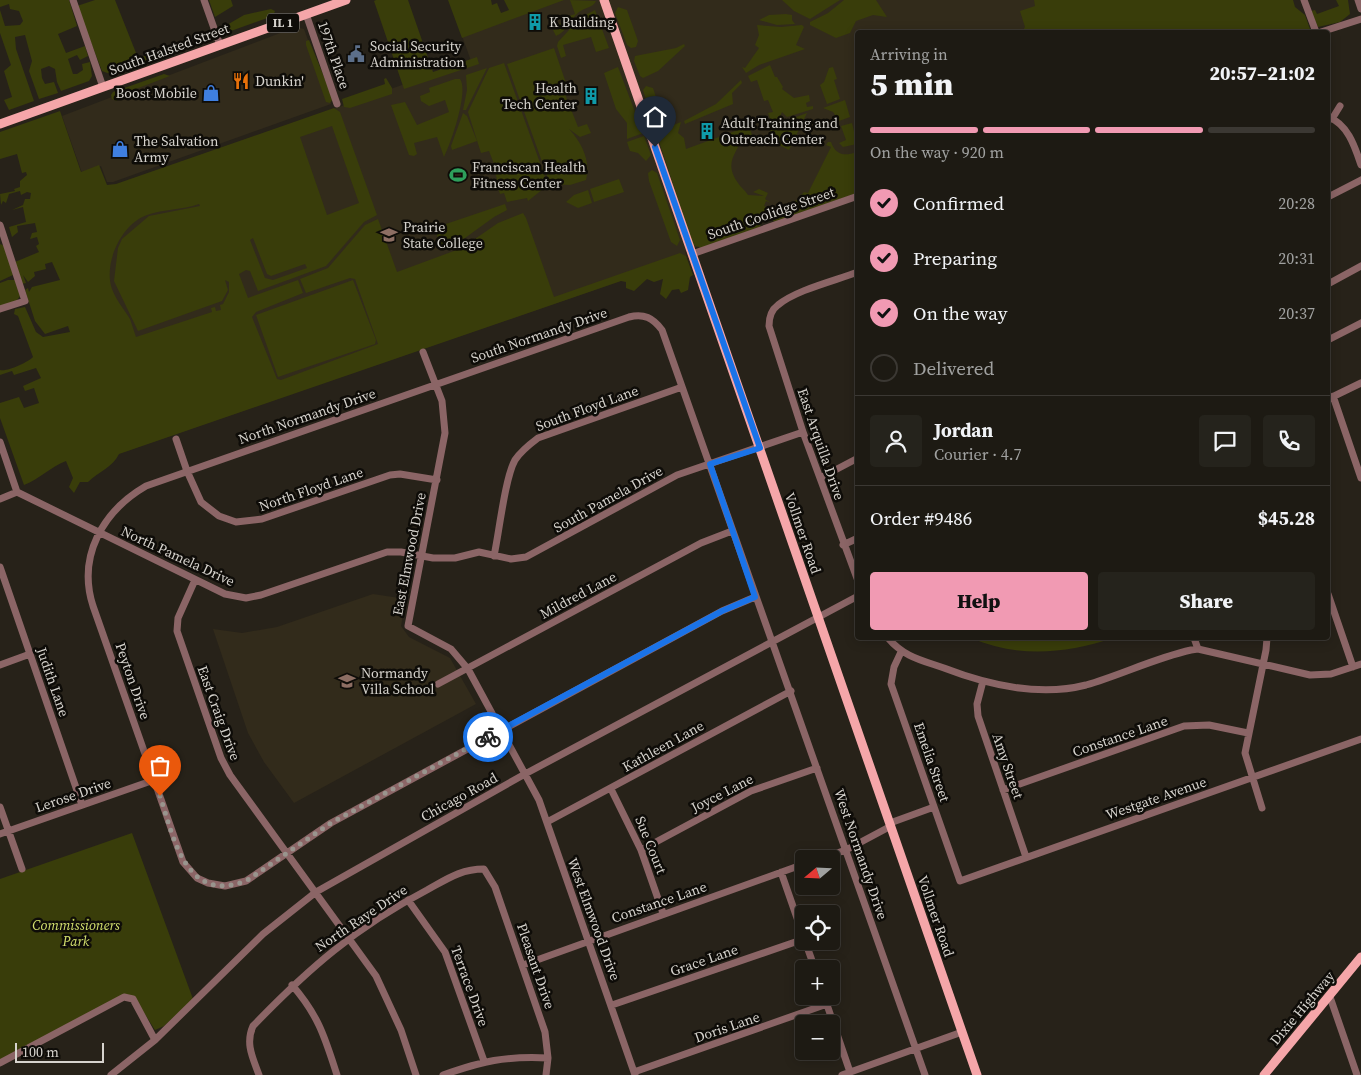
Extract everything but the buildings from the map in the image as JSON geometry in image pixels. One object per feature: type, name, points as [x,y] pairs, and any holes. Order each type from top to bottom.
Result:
[{"type":"main road","name":"South Halsted Street","points":[[0,124],[346,0]]},
{"type":"main road","name":"Vollmer Road","points":[[604,0],[977,1075]]},
{"type":"main road","name":"Dixie Highway","points":[[1264,1075],[1361,957]]},
{"type":"street","points":[[73,0],[103,87]]},
{"type":"street","points":[[204,0],[220,45]]},
{"type":"street","points":[[1304,0],[1315,30]]},
{"type":"street","points":[[1358,0],[1361,9]]},
{"type":"street","name":"197th Place","points":[[306,14],[337,104]]},
{"type":"street","points":[[1327,30],[1361,18]]},
{"type":"street","points":[[1340,106],[1330,118],[1346,131],[1354,144],[1361,165]]},
{"type":"street","points":[[1330,196],[1361,180]]},
{"type":"street","name":"South Coolidge Street","points":[[692,254],[855,197]]},
{"type":"street","points":[[0,225],[25,301],[0,309]]},
{"type":"street","points":[[1330,283],[1361,266]]},
{"type":"street","name":"East Arquilla Drive","points":[[855,273],[791,297],[777,306],[771,314],[770,335],[843,546],[855,574]]},
{"type":"street","name":"South Normandy Drive","points":[[435,384],[629,317],[638,315],[652,319]]},
{"type":"street","name":"West Normandy Drive","points":[[652,319],[662,330],[755,597],[791,691],[926,1075]]},
{"type":"street","points":[[1330,339],[1361,322]]},
{"type":"street","name":"East Elmwood Drive","points":[[423,352],[442,402],[445,423],[437,480],[408,626],[451,649],[468,669],[525,774]]},
{"type":"street","points":[[1361,383],[1330,398],[1361,478]]},
{"type":"street","name":"North Normandy Drive","points":[[99,534],[112,513],[133,494],[154,483],[435,384]]},
{"type":"street","name":"South Floyd Lane","points":[[494,556],[510,475],[516,459],[522,451],[538,438],[682,387]]},
{"type":"street","name":"South Pamela Drive","points":[[422,556],[455,558],[479,552],[494,556],[516,558],[531,555],[677,476],[803,432]]},
{"type":"street","points":[[176,439],[187,471]]},
{"type":"street","points":[[0,442],[17,492],[0,499]]},
{"type":"street","points":[[820,478],[855,460]]},
{"type":"street","name":"North Floyd Lane","points":[[187,471],[197,495],[206,507],[224,519],[242,522],[262,519],[390,475],[400,474],[437,480]]},
{"type":"street","name":"North Pamela Drive","points":[[17,492],[224,594],[246,598],[261,595],[381,553],[401,552],[422,556]]},
{"type":"street","name":"Mildred Lane","points":[[438,684],[701,543],[732,530]]},
{"type":"street","name":"Peyton Drive","points":[[99,534],[90,562],[90,595],[183,862],[198,878],[218,885],[236,884],[246,881],[331,823],[722,611],[755,597]]},
{"type":"street","points":[[843,546],[855,540]]},
{"type":"street","name":"Judith Lane","points":[[0,567],[3,585],[30,654],[82,805]]},
{"type":"street","name":"East Craig Drive","points":[[195,580],[178,618],[177,631],[224,765],[349,938],[386,993],[416,1075]]},
{"type":"street","name":"Chicago Road","points":[[111,1075],[155,1040],[263,934],[316,892],[525,774],[855,598]]},
{"type":"street","points":[[1330,600],[1353,666]]},
{"type":"street","points":[[890,640],[901,652],[983,681],[1043,690],[1077,686],[1186,651],[1198,649],[1310,675],[1331,674],[1361,664]]},
{"type":"street","points":[[1195,640],[1198,649]]},
{"type":"street","points":[[1262,808],[1245,753],[1263,665],[1266,640]]},
{"type":"street","name":"Emelia Street","points":[[901,652],[894,667],[892,684],[960,881]]},
{"type":"street","points":[[0,665],[30,654]]},
{"type":"street","name":"Amy Street","points":[[983,681],[977,704],[978,716],[1026,857]]},
{"type":"street","name":"Kathleen Lane","points":[[547,822],[791,691]]},
{"type":"street","name":"Constance Lane","points":[[1003,790],[1184,726],[1209,725],[1248,733]]},
{"type":"street","name":"Westgate Avenue","points":[[960,881],[1361,739]]},
{"type":"street","name":"Joyce Lane","points":[[641,850],[751,791],[817,768]]},
{"type":"street","name":"West Elmwood Drive","points":[[525,774],[539,800],[635,1074]]},
{"type":"street","name":"Lerose Drive","points":[[0,834],[154,780]]},
{"type":"street","name":"Sue Court","points":[[611,788],[641,850],[663,913]]},
{"type":"street","points":[[0,807],[22,869]]},
{"type":"street","points":[[840,852],[890,825],[934,807]]},
{"type":"street","name":"Constance Lane","points":[[522,965],[795,867]]},
{"type":"street","name":"North Raye Drive","points":[[259,1075],[249,1048],[248,1036],[252,1026],[292,985],[349,938],[408,900],[466,869],[484,869]]},
{"type":"street","name":"Pleasant Drive","points":[[484,869],[496,887],[545,1032],[548,1058],[546,1075]]},
{"type":"street","points":[[780,872],[795,914]]},
{"type":"street","name":"Terrace Drive","points":[[408,900],[445,952],[484,1061]]},
{"type":"street","name":"Grace Lane","points":[[612,1005],[795,942]]},
{"type":"street","points":[[292,985],[309,1004],[319,1021],[337,1075]]},
{"type":"street","points":[[0,1063],[124,997],[133,1000],[155,1040]]},
{"type":"street","points":[[1330,997],[1357,1075]]},
{"type":"street","name":"Doris Lane","points":[[635,1074],[824,1005]]},
{"type":"street","points":[[827,1005],[850,1072]]},
{"type":"street","points":[[842,1075],[962,1032]]},
{"type":"street","points":[[443,1075],[484,1061],[512,1057],[548,1058]]},
{"type":"shaded area","name":"Prairie State College","points":[[553,0],[1282,0],[1291,30],[855,30],[855,191],[685,251],[687,258],[83,466],[86,350],[40,211],[471,61],[461,33]]},
{"type":"shaded area","points":[[296,27],[304,29],[331,104],[113,182],[107,182],[101,166],[82,173],[62,116]]},
{"type":"shaded area","name":"Normandy Villa School","points":[[373,594],[406,599],[401,626],[409,637],[450,658],[476,704],[294,803],[264,762],[248,733],[213,629],[242,633],[277,627]]},
{"type":"green space","points":[[0,0],[69,0],[77,26],[58,34],[66,53],[85,46],[88,56],[80,60],[77,55],[68,59],[73,74],[83,70],[82,64],[90,62],[92,76],[89,81],[61,91],[55,69],[49,66],[41,69],[42,78],[45,84],[54,82],[58,93],[39,99],[29,71],[32,61],[25,35],[15,37],[16,49],[34,101],[9,110],[4,100],[12,97],[4,71],[11,65],[0,33],[0,10],[5,26],[20,25],[23,21],[19,11],[10,9],[9,4],[0,7]]},
{"type":"green space","points":[[95,0],[115,0],[138,58],[151,54],[152,59],[110,74],[102,71],[77,6]]},
{"type":"green space","points":[[209,0],[231,0],[233,6],[215,17]]},
{"type":"green space","points":[[408,0],[433,72],[477,57],[479,64],[404,89],[374,1]]},
{"type":"green space","points":[[448,0],[491,0],[492,5],[497,3],[501,13],[509,10],[504,0],[564,0],[462,38]]},
{"type":"green space","points":[[570,0],[596,1],[593,5],[581,10],[563,32],[556,36],[553,30],[560,28],[559,24],[570,20],[569,16],[575,14]]},
{"type":"green space","points":[[782,0],[840,0],[810,19],[794,11]]},
{"type":"green space","points":[[844,0],[876,0],[887,17],[873,15],[856,21],[850,33],[836,38],[810,25],[810,22],[828,13]]},
{"type":"green space","points":[[1034,0],[1293,0],[1295,7],[1305,15],[1310,29],[1023,30],[1025,27],[1020,11],[1035,6]]},
{"type":"green space","points":[[1336,0],[1348,0],[1350,14],[1340,22],[1318,27],[1311,11],[1315,10],[1317,14],[1339,6]]},
{"type":"green space","points":[[618,7],[627,10],[638,41],[636,47],[631,48],[627,45],[615,13]]},
{"type":"green space","points":[[271,9],[275,11],[273,16],[228,32],[220,29],[244,15]]},
{"type":"green space","points":[[595,10],[609,48],[596,52],[591,37],[563,45],[566,56],[561,58],[557,46],[558,42],[581,17]]},
{"type":"green space","points":[[769,15],[792,15],[792,20],[795,24],[777,25],[759,20]]},
{"type":"green space","points":[[757,25],[781,27],[802,25],[804,27],[796,45],[805,49],[759,65],[746,73],[742,67],[745,68],[759,48],[755,45],[759,35]]},
{"type":"green space","points":[[309,40],[333,99],[330,103],[326,102],[306,45],[306,41]]},
{"type":"green space","points":[[684,44],[685,46],[658,71],[643,78],[640,76],[634,61],[635,56],[676,48]]},
{"type":"green space","points":[[554,48],[568,89],[565,90],[565,94],[578,127],[587,124],[591,133],[580,137],[569,129],[581,146],[587,166],[586,180],[570,185],[550,184],[507,64]]},
{"type":"green space","points":[[504,63],[548,185],[528,201],[527,198],[507,202],[504,193],[500,194],[495,180],[497,179],[494,170],[496,169],[489,151],[481,153],[468,112],[489,68]]},
{"type":"green space","points":[[770,65],[775,77],[777,77],[783,87],[782,89],[794,98],[809,95],[810,101],[806,103],[807,107],[813,106],[813,109],[787,117],[782,112],[778,121],[771,121],[768,113],[773,112],[768,100],[764,101],[757,80],[751,82],[748,76]]},
{"type":"green space","points":[[618,67],[643,133],[627,139],[627,123],[616,109],[604,73]]},
{"type":"green space","points":[[833,67],[837,79],[834,80],[840,99],[827,104],[820,85],[824,82],[829,68]]},
{"type":"green space","points":[[487,68],[466,110],[463,110],[467,90],[466,75]]},
{"type":"green space","points":[[164,74],[170,76],[120,95],[116,94],[117,101],[112,99],[111,95],[113,92]]},
{"type":"green space","points":[[386,78],[392,88],[392,94],[350,108],[344,107],[342,99],[385,84],[384,79]]},
{"type":"green space","points":[[460,79],[462,85],[461,105],[455,129],[444,157],[437,137],[414,143],[417,154],[414,156],[409,155],[391,105],[405,102],[417,125],[449,112],[445,100],[429,106],[421,101],[420,96],[430,92],[429,88]]},
{"type":"green space","points":[[741,80],[742,83],[732,93],[733,104],[685,124],[684,121],[716,104]]},
{"type":"green space","points":[[646,86],[653,88],[660,109],[658,114],[650,112],[643,90]]},
{"type":"green space","points":[[845,100],[850,117],[839,121],[833,112],[823,108]]},
{"type":"green space","points":[[334,108],[340,112],[377,215],[364,222],[326,266],[258,291],[250,271],[246,270],[239,274],[248,298],[298,280],[303,293],[256,312],[252,317],[277,379],[281,380],[378,344],[355,279],[350,278],[306,293],[300,279],[328,268],[365,225],[378,219],[397,272],[462,248],[498,223],[523,213],[554,297],[680,253],[686,256],[693,275],[690,277],[688,290],[681,293],[679,289],[672,290],[666,299],[660,294],[663,279],[654,282],[647,279],[634,291],[626,288],[626,282],[621,281],[119,454],[109,466],[88,482],[80,482],[74,493],[69,487],[73,478],[66,461],[24,485],[0,418],[0,403],[19,397],[24,408],[39,403],[34,388],[25,391],[23,386],[41,378],[36,368],[14,375],[12,371],[0,375],[0,370],[8,370],[33,357],[18,316],[14,314],[15,309],[25,307],[36,332],[43,337],[70,332],[68,326],[45,334],[35,321],[25,290],[28,288],[29,292],[32,287],[60,280],[52,262],[45,264],[46,269],[34,272],[35,276],[28,282],[23,275],[26,283],[22,284],[15,262],[39,252],[36,246],[39,244],[37,237],[30,239],[32,233],[37,232],[35,223],[17,226],[18,232],[12,237],[9,227],[26,222],[23,207],[12,210],[23,205],[25,199],[30,199],[31,193],[27,192],[21,195],[20,191],[9,194],[6,203],[3,201],[1,205],[0,194],[15,191],[14,189],[20,187],[20,181],[27,175],[26,172],[22,173],[17,154],[0,159],[0,132],[60,111],[81,172],[99,165],[107,185],[116,184]],"holes":[[[332,126],[359,203],[327,215],[300,137]],[[199,204],[200,206],[149,216],[122,239],[118,248],[114,281],[138,331],[222,301],[228,290],[225,280],[229,282],[229,292],[223,304],[220,305],[221,310],[216,311],[215,307],[211,308],[212,312],[136,337],[130,319],[112,289],[110,268],[116,246],[129,227],[147,215]],[[253,238],[267,274],[271,276],[305,264],[307,268],[273,280],[265,278],[250,240]]]},
{"type":"green space","points":[[463,113],[467,116],[477,141],[452,150],[451,146]]},
{"type":"green space","points":[[807,113],[789,150],[779,145],[777,137],[773,138],[770,130],[774,125],[782,122],[788,126],[788,120]]},
{"type":"green space","points":[[681,122],[678,133],[684,138],[686,149],[749,126],[753,138],[744,136],[731,164],[734,176],[748,195],[764,196],[753,192],[759,189],[768,193],[765,199],[771,203],[766,201],[764,206],[769,208],[759,228],[701,248],[693,245],[656,132]]},
{"type":"green space","points":[[852,123],[855,144],[843,147],[839,143],[846,140],[841,126]]},
{"type":"green space","points":[[644,136],[651,155],[646,161],[638,153],[630,151],[627,142]]},
{"type":"green space","points":[[753,138],[758,142],[755,145],[752,144]]},
{"type":"green space","points":[[828,142],[831,142],[835,150],[841,154],[855,152],[855,194],[774,222],[772,218],[777,208],[797,200],[804,192],[808,193],[831,147],[826,145]]},
{"type":"green space","points":[[652,170],[657,173],[680,240],[677,246],[671,242],[649,181],[648,173]]},
{"type":"green space","points":[[619,179],[624,192],[594,202],[590,189]]},
{"type":"green space","points":[[588,190],[592,203],[578,208],[566,202],[574,195]]},
{"type":"green space","points":[[505,204],[507,210],[465,238],[442,248],[434,228]]},
{"type":"green space","points":[[0,244],[5,246],[13,275],[0,281]]},
{"type":"green space","points":[[15,280],[20,296],[15,303],[0,308],[0,283]]},
{"type":"green space","points":[[353,280],[376,340],[375,344],[278,377],[256,315]]},
{"type":"green space","points":[[977,640],[1106,640],[1077,648],[1042,651],[1006,649]]},
{"type":"green space","name":"Commissioners Park","points":[[132,833],[193,999],[164,1026],[155,1030],[134,997],[126,994],[0,1060],[0,879]]},
{"type":"way so far","points":[[160,796],[183,862],[198,878],[208,883],[225,886],[246,881],[331,823],[488,737]]},
{"type":"place","name":"K Building","points":[[535,22]]},
{"type":"place","name":"Social Security Administration","points":[[356,54]]},
{"type":"place","name":"Dunkin'","points":[[241,81]]},
{"type":"place","name":"Boost Mobile","points":[[211,93]]},
{"type":"place","name":"Health Tech Center","points":[[591,96]]},
{"type":"place","name":"Adult Training and Outreach Center","points":[[707,131]]},
{"type":"place","name":"The Salvation Army","points":[[120,149]]},
{"type":"place","name":"Franciscan Health Fitness Center","points":[[458,175]]},
{"type":"place","name":"Prairie State College","points":[[389,235]]},
{"type":"place","name":"Normandy Villa School","points":[[347,681]]},
{"type":"route","points":[[488,737],[722,611],[755,597],[710,464],[760,448],[655,147]]}]
